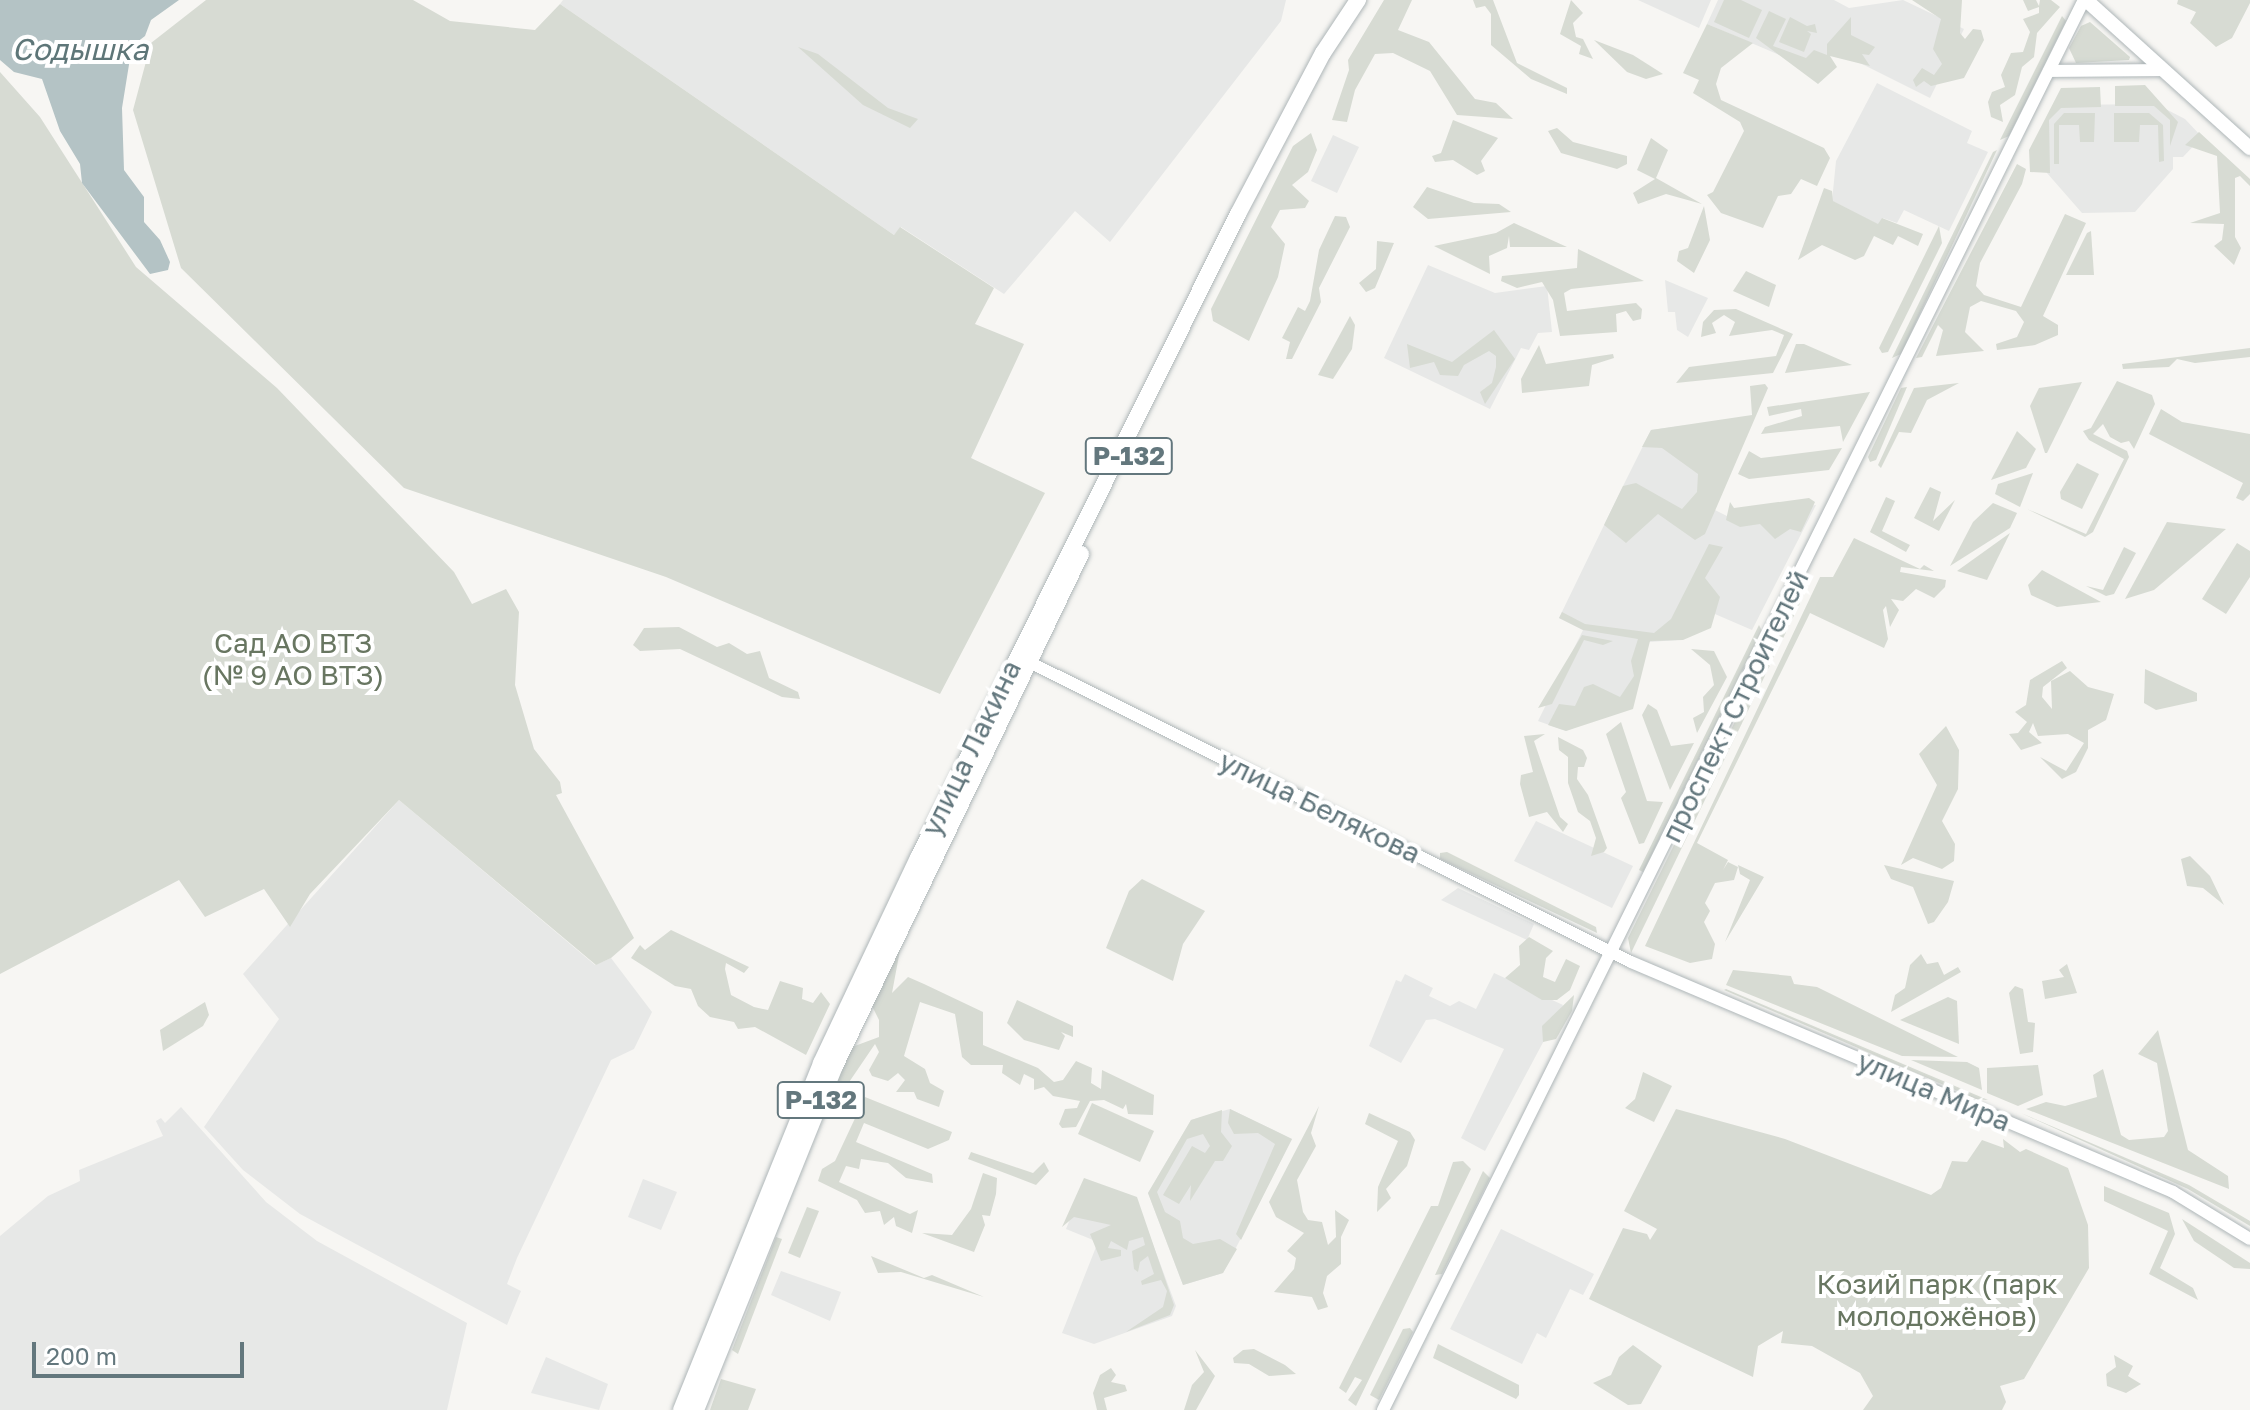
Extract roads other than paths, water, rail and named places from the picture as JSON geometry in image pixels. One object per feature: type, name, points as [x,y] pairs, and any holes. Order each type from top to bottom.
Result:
[{"type":"highway","name":"улица Лакина","points":[[681,1410],[816,1076],[888,920],[1296,103],[1358,0]]},
{"type":"highway","name":"улица Лакина","points":[[696,1410],[835,1066],[1027,661],[1303,108],[1370,0]]},
{"type":"main road","points":[[2085,0],[2250,148]]},
{"type":"main road","name":"проспект Строителей","points":[[1383,1410],[2085,0]]},
{"type":"main road","points":[[2049,71],[2164,70]]},
{"type":"main road","name":"улица Белякова","points":[[1027,661],[1613,952]]},
{"type":"main road","name":"улица Мира","points":[[1613,952],[2173,1192],[2250,1239]]},
{"type":"water","name":"Содышка","points":[[0,0],[179,0],[151,20],[145,36],[132,46],[122,108],[124,170],[144,197],[144,222],[160,240],[170,262],[168,270],[150,274],[82,183],[80,164],[60,131],[42,79],[14,72],[0,60]]},
{"type":"park label","name":"Сад АО ВТЗ (№ 9 АО ВТЗ)","points":[[293,659]]},
{"type":"park label","name":"Козий парк (парк молодожёнов)","points":[[1937,1300]]}]
